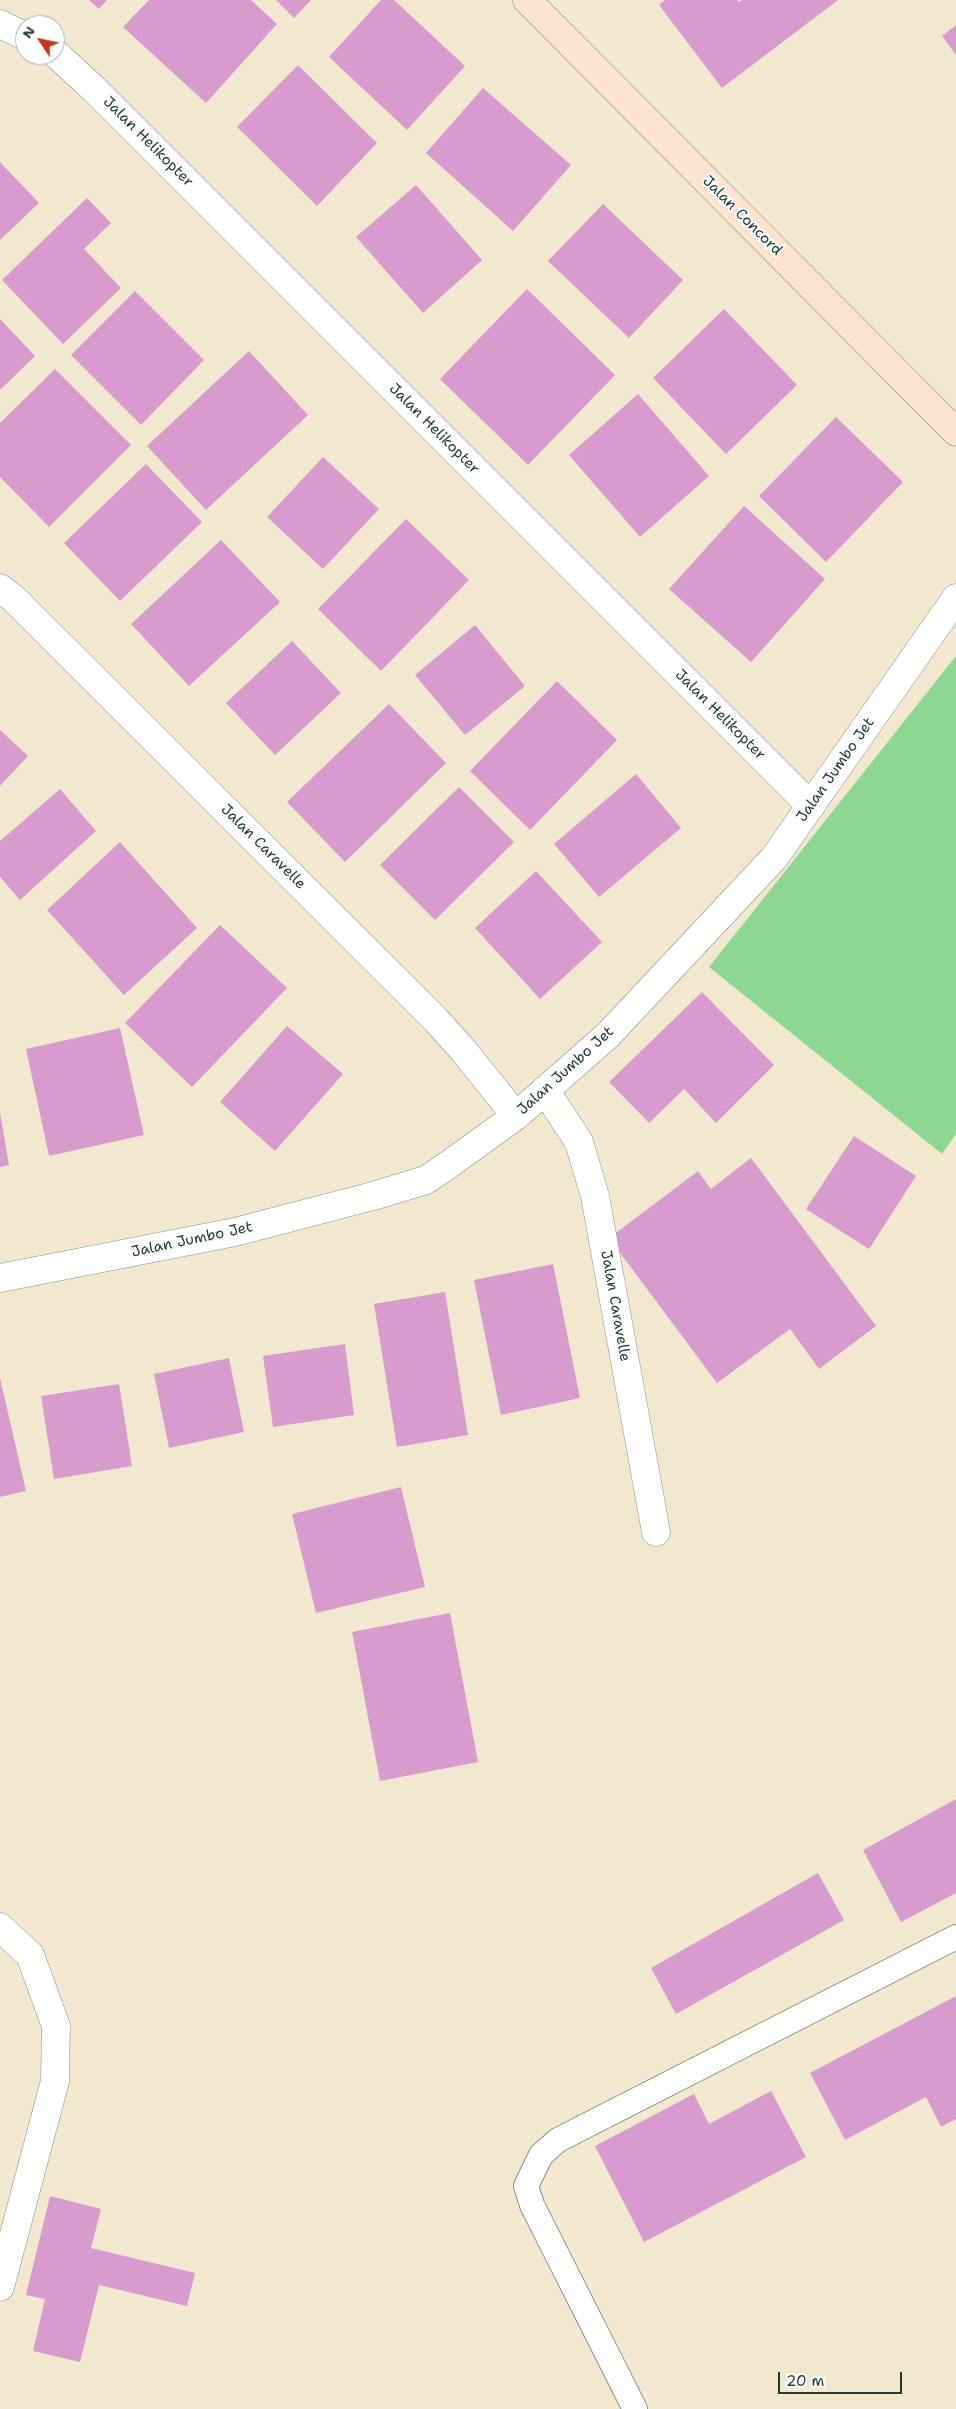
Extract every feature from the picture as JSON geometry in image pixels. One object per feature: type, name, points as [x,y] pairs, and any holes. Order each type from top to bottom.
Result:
[{"type":"street","name":"Jalan Concord","points":[[532,1],[956,432]]},
{"type":"street","points":[[0,24],[15,31]]},
{"type":"street","name":"Jalan Helikopter","points":[[65,62],[95,90],[811,806]]},
{"type":"street","name":"Jalan Caravelle","points":[[0,588],[27,612],[436,1020],[463,1050],[516,1116]]},
{"type":"street","name":"Jalan Jumbo Jet","points":[[0,1278],[235,1232],[373,1196],[426,1180],[516,1116],[608,1035],[774,858],[956,598]]},
{"type":"street","name":"Jalan Caravelle","points":[[545,1090],[579,1142],[595,1196],[656,1532]]},
{"type":"street","points":[[0,1927],[30,1955],[56,2026],[55,2081],[0,2287]]},
{"type":"lane","points":[[635,2409],[532,2205],[526,2186],[541,2155],[558,2140],[956,1937]]},
{"type":"green space","points":[[956,656],[956,1134],[942,1154],[709,967]]},
{"type":"building","points":[[89,0],[107,0],[99,9]]},
{"type":"building","points":[[149,0],[251,0],[277,24],[206,103],[123,27]]},
{"type":"building","points":[[276,0],[311,0],[294,18]]},
{"type":"building","points":[[381,0],[394,0],[465,66],[407,130],[329,57]]},
{"type":"building","points":[[665,0],[737,0],[739,2],[742,0],[838,0],[722,88],[659,5]]},
{"type":"building","points":[[956,25],[956,55],[942,36]]},
{"type":"building","points":[[298,65],[377,143],[317,206],[237,127]]},
{"type":"building","points":[[483,88],[571,165],[513,231],[426,153]]},
{"type":"building","points":[[0,162],[39,203],[0,240]]},
{"type":"building","points":[[416,185],[482,260],[423,313],[356,237]]},
{"type":"building","points":[[87,198],[111,223],[84,249],[121,288],[63,344],[2,280]]},
{"type":"building","points":[[603,204],[683,280],[629,338],[548,261]]},
{"type":"building","points":[[527,289],[615,375],[528,465],[440,379]]},
{"type":"building","points":[[135,291],[204,360],[141,425],[71,355]]},
{"type":"building","points":[[724,309],[797,385],[726,454],[653,378]]},
{"type":"building","points":[[0,319],[35,356],[0,390]]},
{"type":"building","points":[[249,351],[308,415],[206,510],[147,446]]},
{"type":"building","points":[[55,369],[131,445],[49,527],[0,477],[0,423]]},
{"type":"building","points":[[638,394],[709,476],[640,537],[569,455]]},
{"type":"building","points":[[836,417],[903,482],[826,562],[759,496]]},
{"type":"building","points":[[323,457],[379,509],[323,569],[267,517]]},
{"type":"building","points":[[146,464],[202,522],[120,601],[64,543]]},
{"type":"building","points":[[744,506],[825,579],[751,662],[669,589]]},
{"type":"building","points":[[406,519],[469,580],[381,671],[318,609]]},
{"type":"building","points":[[221,540],[280,602],[189,686],[131,624]]},
{"type":"building","points":[[475,625],[525,686],[465,735],[415,675]]},
{"type":"building","points":[[292,641],[341,693],[275,755],[226,703]]},
{"type":"building","points":[[557,681],[617,740],[530,830],[470,771]]},
{"type":"building","points":[[389,704],[446,763],[345,862],[287,802]]},
{"type":"building","points":[[0,730],[28,756],[0,786]]},
{"type":"building","points":[[636,774],[681,828],[599,897],[554,844]]},
{"type":"building","points":[[459,787],[514,842],[435,920],[380,865]]},
{"type":"building","points":[[60,789],[96,831],[20,900],[0,877],[0,841]]},
{"type":"building","points":[[120,842],[197,928],[124,995],[47,910]]},
{"type":"building","points":[[536,871],[602,942],[540,999],[475,928]]},
{"type":"building","points":[[220,925],[287,988],[192,1087],[125,1023]]},
{"type":"building","points":[[702,992],[774,1065],[716,1123],[684,1089],[649,1123],[609,1082]]},
{"type":"building","points":[[287,1026],[343,1074],[275,1151],[220,1102]]},
{"type":"building","points":[[120,1028],[144,1135],[49,1156],[26,1049]]},
{"type":"building","points":[[0,1113],[9,1165],[0,1167]]},
{"type":"building","points":[[854,1136],[916,1176],[869,1249],[806,1209]]},
{"type":"building","points":[[751,1158],[876,1326],[819,1369],[790,1329],[717,1383],[609,1238],[698,1171],[711,1189]]},
{"type":"building","points":[[553,1264],[580,1398],[501,1415],[474,1280]]},
{"type":"building","points":[[445,1292],[468,1435],[397,1447],[374,1304]]},
{"type":"building","points":[[345,1344],[354,1415],[273,1427],[263,1356]]},
{"type":"building","points":[[229,1358],[244,1432],[169,1448],[154,1374]]},
{"type":"building","points":[[0,1378],[26,1491],[0,1497]]},
{"type":"building","points":[[119,1384],[132,1466],[54,1479],[41,1396]]},
{"type":"building","points":[[401,1487],[425,1587],[316,1613],[292,1514]]},
{"type":"building","points":[[450,1613],[478,1762],[380,1781],[352,1632]]},
{"type":"building","points":[[956,1799],[956,1893],[901,1922],[863,1850]]},
{"type":"building","points":[[818,1873],[844,1920],[676,2014],[651,1968]]},
{"type":"building","points":[[956,1996],[956,2119],[941,2127],[926,2097],[845,2140],[810,2073]]},
{"type":"building","points":[[771,2091],[806,2157],[644,2242],[595,2146],[694,2094],[709,2124]]},
{"type":"building","points":[[50,2196],[101,2209],[91,2248],[195,2273],[187,2306],[99,2285],[80,2362],[33,2351],[45,2299],[26,2295]]}]
